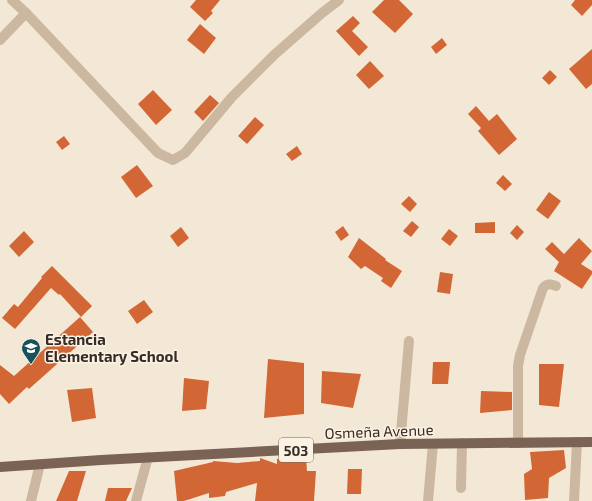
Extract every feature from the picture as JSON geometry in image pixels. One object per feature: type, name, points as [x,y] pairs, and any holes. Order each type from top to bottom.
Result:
[{"type":"main road","name":"Osmeña Avenue","points":[[0,467],[148,457],[400,444],[592,442]]},
{"type":"street","points":[[12,0],[158,153],[173,160],[186,153],[232,97],[274,55],[339,0]]},
{"type":"street","points":[[0,40],[26,13]]},
{"type":"street","points":[[518,443],[518,366],[520,354],[543,288],[545,285],[549,284],[556,286]]},
{"type":"street","points":[[400,444],[409,341]]},
{"type":"street","points":[[574,501],[576,442]]},
{"type":"street","points":[[461,488],[462,443]]},
{"type":"street","points":[[428,501],[432,444]]},
{"type":"street","points":[[136,501],[148,457]]},
{"type":"street","points":[[31,501],[40,464]]},
{"type":"building","points":[[196,0],[220,0],[211,11],[213,13],[205,21],[190,7]]},
{"type":"building","points":[[384,0],[399,0],[413,14],[395,33],[372,12]]},
{"type":"building","points":[[575,0],[592,0],[592,5],[582,16],[571,5]]},
{"type":"building","points":[[353,16],[360,23],[352,31],[368,47],[359,56],[336,31]]},
{"type":"building","points":[[200,24],[216,38],[204,54],[187,40]]},
{"type":"building","points":[[442,38],[447,45],[436,54],[431,47]]},
{"type":"building","points":[[592,49],[592,84],[586,89],[569,69]]},
{"type":"building","points":[[370,61],[384,76],[369,89],[356,75]]},
{"type":"building","points":[[550,70],[557,77],[549,85],[542,78]]},
{"type":"building","points":[[153,90],[172,110],[156,125],[138,104]]},
{"type":"building","points":[[210,95],[219,103],[203,121],[194,112]]},
{"type":"building","points":[[476,106],[489,121],[497,114],[517,139],[499,155],[478,131],[481,128],[468,114]]},
{"type":"building","points":[[255,117],[264,125],[247,144],[238,136]]},
{"type":"building","points":[[64,136],[70,144],[62,150],[56,142]]},
{"type":"building","points":[[297,146],[302,154],[292,161],[286,154]]},
{"type":"building","points":[[137,165],[153,186],[136,198],[121,177]]},
{"type":"building","points":[[503,175],[512,184],[505,191],[496,183]]},
{"type":"building","points":[[549,192],[561,201],[548,219],[536,210]]},
{"type":"building","points":[[409,196],[417,204],[410,212],[401,204]]},
{"type":"building","points":[[412,221],[419,227],[411,237],[403,231]]},
{"type":"building","points":[[495,222],[495,233],[475,233],[475,223]]},
{"type":"building","points":[[517,225],[524,232],[517,240],[510,233]]},
{"type":"building","points":[[343,226],[349,235],[341,241],[335,232]]},
{"type":"building","points":[[181,227],[189,238],[178,247],[170,236]]},
{"type":"building","points":[[449,229],[458,236],[450,246],[441,239]]},
{"type":"building","points":[[24,231],[34,242],[19,257],[9,246]]},
{"type":"building","points":[[359,238],[386,259],[385,260],[402,271],[391,288],[381,281],[383,278],[365,266],[361,269],[348,257]]},
{"type":"building","points":[[579,238],[592,251],[581,264],[592,271],[592,274],[582,289],[554,271],[559,262],[545,249],[552,242],[564,254]]},
{"type":"building","points":[[52,266],[92,306],[81,317],[60,294],[59,295],[51,288],[15,329],[2,318],[14,304],[18,307],[42,278],[41,277]]},
{"type":"building","points":[[440,272],[453,274],[450,294],[437,292]]},
{"type":"building","points":[[144,300],[153,312],[137,324],[128,311]]},
{"type":"building","points":[[80,317],[93,332],[29,389],[27,387],[9,404],[0,394],[0,365],[14,376]]},
{"type":"building","points":[[268,359],[304,363],[304,414],[264,418]]},
{"type":"building","points":[[433,362],[450,362],[448,384],[432,384]]},
{"type":"building","points":[[539,364],[564,364],[559,407],[539,405]]},
{"type":"building","points":[[322,371],[361,374],[353,408],[321,403]]},
{"type":"building","points":[[184,378],[209,381],[206,409],[182,411]]},
{"type":"building","points":[[92,388],[96,418],[72,422],[67,390]]},
{"type":"building","points":[[481,391],[512,392],[512,410],[480,413]]},
{"type":"building","points":[[564,450],[566,468],[549,478],[548,498],[525,500],[524,474],[532,469],[530,452]]},
{"type":"building","points":[[306,457],[307,471],[316,471],[314,501],[255,501],[257,483],[226,492],[225,496],[209,498],[209,493],[184,501],[177,501],[174,471],[213,461],[237,463],[260,461],[260,458],[277,464],[277,459]]},
{"type":"building","points":[[348,469],[362,469],[361,494],[347,494]]},
{"type":"building","points":[[69,471],[86,471],[77,501],[56,501]]},
{"type":"building","points":[[108,488],[132,488],[126,501],[105,501]]},
{"type":"place","name":"Estancia Elementary School","points":[[31,365]]}]
